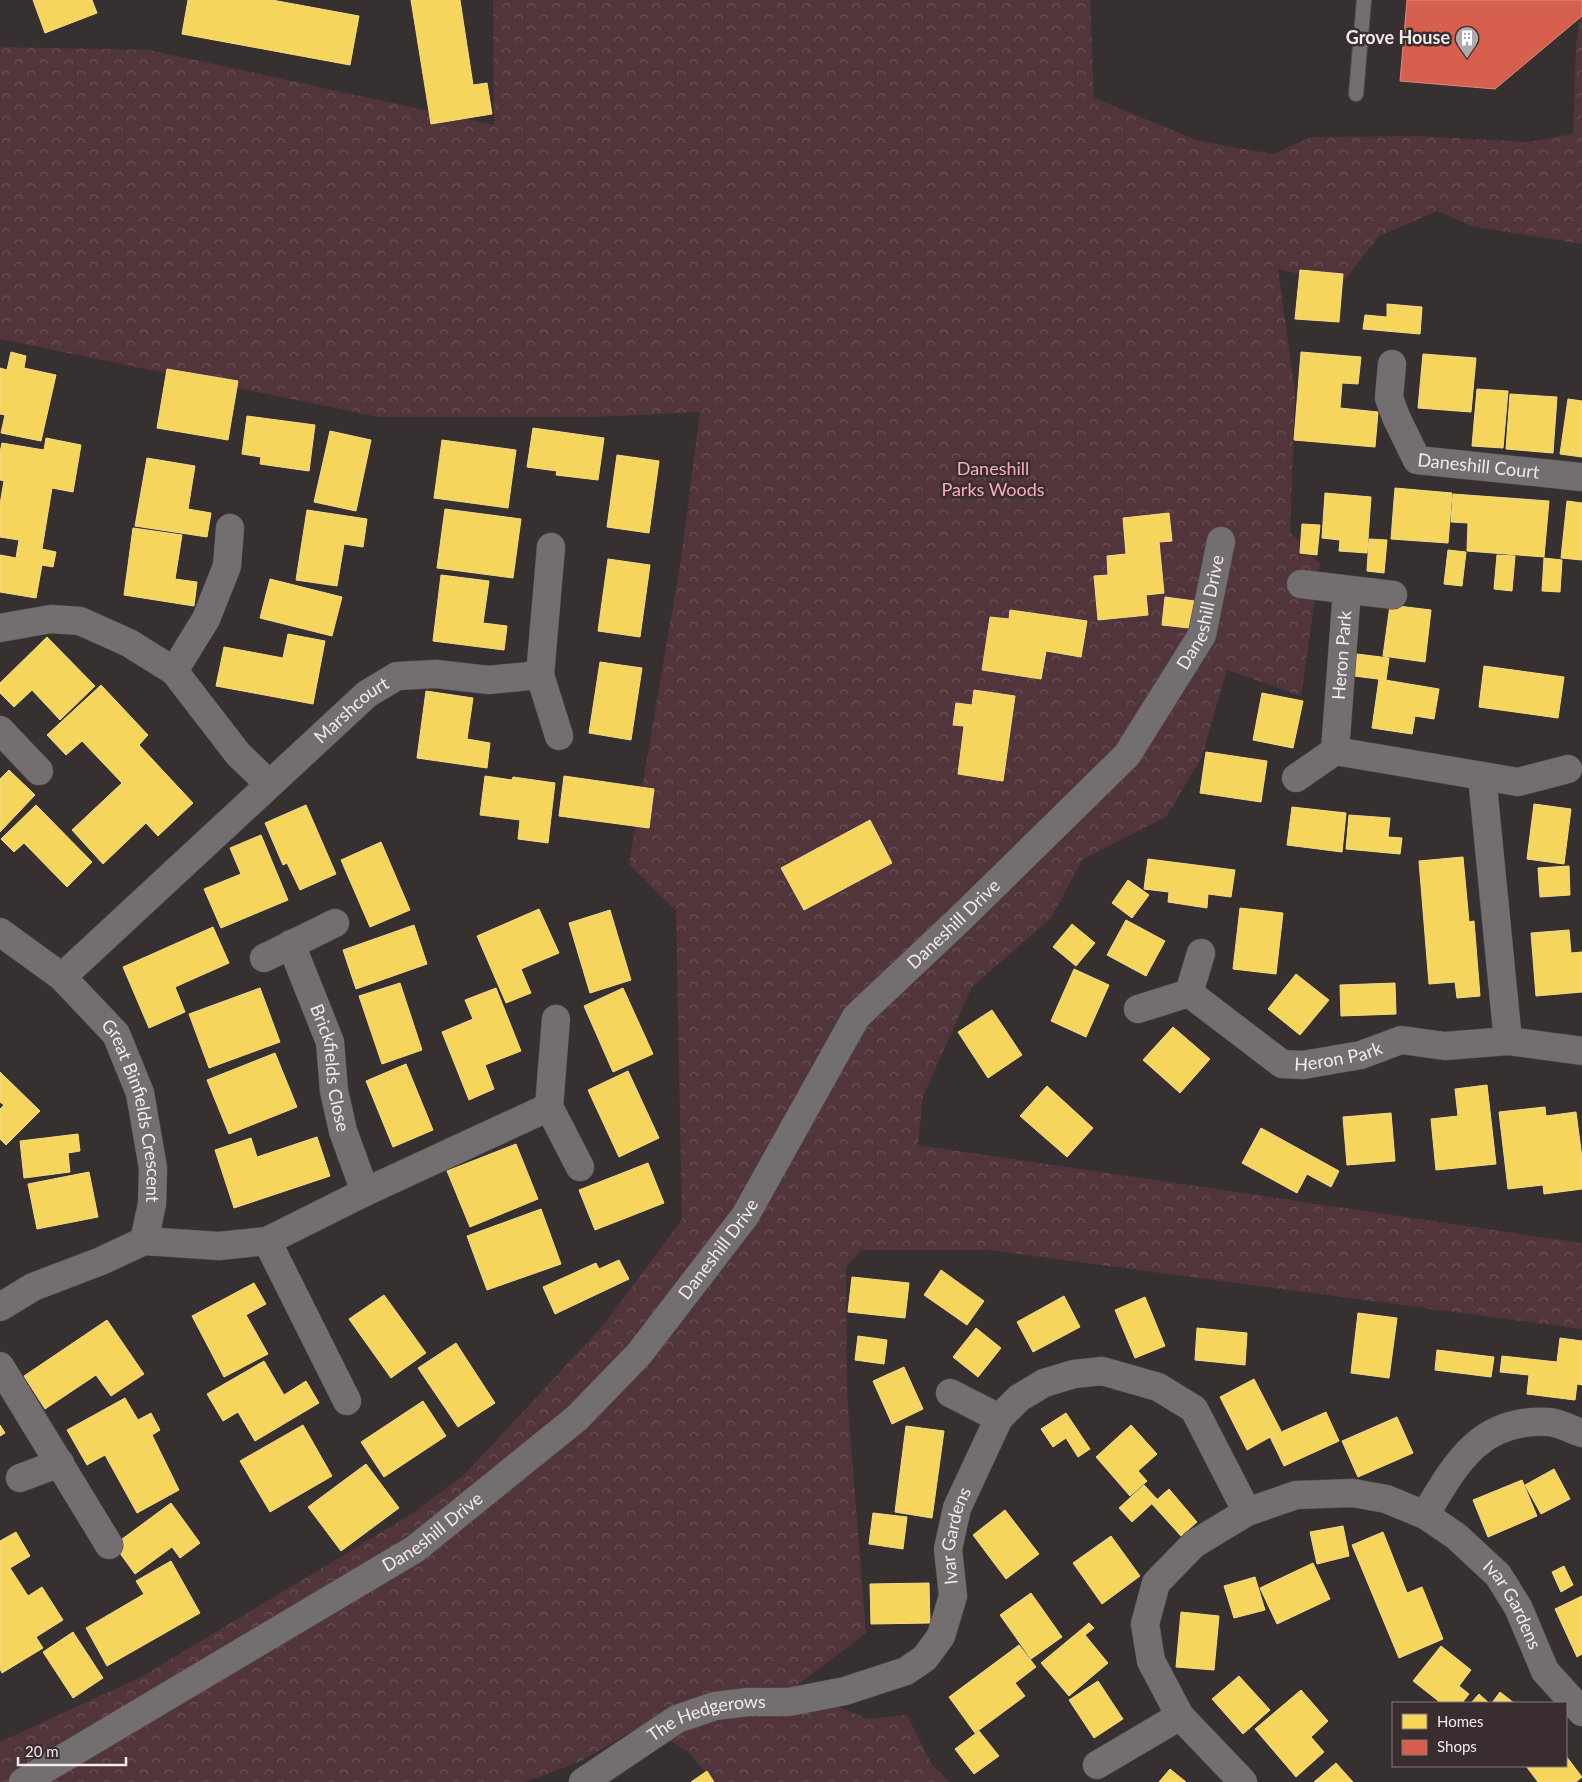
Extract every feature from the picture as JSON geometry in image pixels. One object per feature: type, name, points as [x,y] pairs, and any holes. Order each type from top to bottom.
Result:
[{"type":"street","name":"Daneshill Court","points":[[1392,364],[1390,398],[1396,417],[1417,460],[1582,477]]},
{"type":"street","points":[[174,671],[206,618],[227,566],[230,528]]},
{"type":"street","name":"Daneshill Drive","points":[[23,1782],[415,1549],[577,1418],[632,1362],[745,1216],[856,1017],[962,917],[1127,755],[1202,635],[1221,541]]},
{"type":"street","points":[[551,547],[540,675],[559,736]]},
{"type":"street","name":"Heron Park","points":[[1301,584],[1393,595]]},
{"type":"street","name":"Heron Park","points":[[1335,751],[1347,590]]},
{"type":"street","points":[[0,628],[51,618],[80,621],[129,643],[174,671],[238,754],[268,783]]},
{"type":"street","name":"Marshcourt","points":[[62,977],[268,783],[367,694],[397,676],[436,674],[489,680],[540,675]]},
{"type":"street","points":[[0,730],[39,771]]},
{"type":"street","points":[[1296,778],[1335,751],[1518,782],[1568,768]]},
{"type":"street","points":[[1482,776],[1508,1041]]},
{"type":"street","points":[[264,958],[335,924]]},
{"type":"street","name":"Great Binfields Crescent","points":[[0,932],[62,977],[116,1034],[140,1093],[153,1168],[152,1204],[144,1241]]},
{"type":"street","name":"Brickfields Close","points":[[291,944],[330,1042],[334,1091],[341,1123],[365,1192]]},
{"type":"street","points":[[1138,1009],[1189,993],[1201,953]]},
{"type":"street","name":"Heron Park","points":[[1189,993],[1282,1064],[1303,1065],[1361,1055],[1401,1040],[1445,1046],[1508,1041],[1582,1052]]},
{"type":"street","points":[[556,1019],[549,1107],[580,1167]]},
{"type":"street","points":[[0,1307],[33,1287],[101,1261],[144,1241],[220,1246],[268,1241],[365,1192],[549,1107]]},
{"type":"street","points":[[268,1241],[347,1401]]},
{"type":"street","points":[[0,1366],[109,1545]]},
{"type":"street","name":"Ivar Gardens","points":[[845,1691],[906,1671],[925,1658],[941,1636],[953,1596],[948,1549],[957,1508],[999,1418],[1019,1398],[1038,1387],[1074,1374],[1102,1372],[1158,1387],[1194,1409],[1247,1512]]},
{"type":"street","points":[[950,1393],[999,1418]]},
{"type":"street","points":[[1425,1515],[1451,1471],[1484,1436],[1515,1424],[1550,1422],[1582,1433]]},
{"type":"street","points":[[20,1478],[60,1463]]},
{"type":"street","name":"Ivar Gardens","points":[[1243,1782],[1180,1716],[1151,1662],[1145,1624],[1156,1583],[1194,1544],[1247,1512],[1296,1496],[1353,1493],[1386,1499],[1425,1515],[1456,1536],[1498,1575],[1518,1607],[1545,1671],[1582,1712]]},
{"type":"street","name":"The Hedgerows","points":[[583,1782],[678,1719],[715,1706],[748,1702],[789,1702],[845,1691]]},
{"type":"street","points":[[1097,1765],[1180,1716]]},
{"type":"lane","points":[[1356,94],[1364,0]]},
{"type":"green space","name":"Daneshill Parks Woods","points":[[493,0],[1090,0],[1094,98],[1199,141],[1273,154],[1311,137],[1418,136],[1528,142],[1573,134],[1576,47],[1582,0],[1582,244],[1475,227],[1437,211],[1379,236],[1341,285],[1278,269],[1295,392],[1290,532],[1320,564],[1301,696],[1227,670],[1201,759],[1166,817],[1083,859],[1051,918],[972,987],[923,1096],[918,1145],[1582,1243],[1582,1329],[988,1250],[861,1250],[846,1268],[847,1394],[866,1633],[795,1687],[867,1719],[907,1715],[932,1765],[950,1782],[714,1782],[687,1751],[643,1725],[579,1762],[525,1782],[0,1782],[0,1742],[141,1677],[410,1515],[465,1474],[606,1322],[682,1219],[676,911],[629,864],[681,559],[700,412],[594,417],[379,417],[0,339],[0,47],[149,50],[494,125]]},
{"type":"building: Homes","points":[[33,0],[92,0],[97,13],[45,33]]},
{"type":"building: Homes","points":[[188,0],[272,0],[359,16],[350,65],[182,34]]},
{"type":"building: Homes","points":[[411,0],[460,0],[473,85],[487,83],[492,114],[431,124]]},
{"type":"building: Homes","points":[[1300,270],[1343,274],[1339,322],[1295,319]]},
{"type":"building: Homes","points":[[1387,304],[1422,307],[1420,334],[1363,329],[1365,315],[1387,317]]},
{"type":"building: Homes","points":[[11,352],[26,356],[24,368],[56,375],[41,441],[1,433],[5,415],[0,414],[0,368],[7,370]]},
{"type":"building: Homes","points":[[1301,352],[1361,357],[1358,384],[1342,383],[1340,408],[1378,412],[1375,447],[1294,440]]},
{"type":"building: Homes","points":[[1423,354],[1476,358],[1471,412],[1418,408]]},
{"type":"building: Homes","points":[[167,369],[238,381],[228,440],[157,428]]},
{"type":"building: Homes","points":[[1477,389],[1508,391],[1503,448],[1472,446]]},
{"type":"building: Homes","points":[[1510,394],[1557,397],[1553,453],[1506,449]]},
{"type":"building: Homes","points":[[1568,399],[1582,401],[1582,457],[1560,454]]},
{"type":"building: Homes","points":[[247,416],[315,425],[309,471],[260,464],[261,457],[242,454]]},
{"type":"building: Homes","points":[[533,428],[604,438],[598,480],[556,475],[557,471],[527,467]]},
{"type":"building: Homes","points":[[330,431],[371,440],[356,511],[314,502]]},
{"type":"building: Homes","points":[[46,438],[81,445],[73,492],[52,488],[42,549],[56,552],[53,567],[42,565],[36,598],[0,592],[0,555],[16,558],[19,540],[0,537],[0,504],[4,481],[0,480],[0,452],[2,443],[44,450]]},
{"type":"building: Homes","points":[[442,440],[516,450],[508,508],[434,498]]},
{"type":"building: Homes","points":[[617,455],[659,461],[649,533],[607,527]]},
{"type":"building: Homes","points":[[147,458],[195,466],[188,509],[211,513],[207,537],[135,526]]},
{"type":"building: Homes","points":[[1395,488],[1452,493],[1448,543],[1391,539]]},
{"type":"building: Homes","points":[[1325,493],[1371,497],[1367,553],[1339,551],[1340,540],[1322,538]]},
{"type":"building: Homes","points":[[1453,494],[1549,501],[1544,557],[1467,551],[1468,523],[1451,522]]},
{"type":"building: Homes","points":[[1567,501],[1582,503],[1582,560],[1561,558]]},
{"type":"building: Homes","points":[[445,509],[521,519],[513,578],[437,568]]},
{"type":"building: Homes","points":[[307,510],[367,519],[363,547],[344,544],[337,586],[296,580]]},
{"type":"building: Homes","points":[[1169,513],[1172,541],[1159,542],[1164,593],[1146,595],[1148,615],[1098,620],[1094,576],[1108,575],[1107,556],[1126,554],[1123,518]]},
{"type":"building: Homes","points":[[1302,524],[1320,525],[1317,555],[1300,553]]},
{"type":"building: Homes","points":[[133,528],[182,535],[175,579],[197,582],[194,606],[124,595]]},
{"type":"building: Homes","points":[[1369,539],[1387,540],[1384,573],[1367,571]]},
{"type":"building: Homes","points":[[1448,550],[1466,552],[1462,586],[1444,584]]},
{"type":"building: Homes","points":[[1497,555],[1515,556],[1512,591],[1494,589]]},
{"type":"building: Homes","points":[[1544,558],[1562,560],[1560,592],[1542,591]]},
{"type":"building: Homes","points":[[608,559],[650,565],[640,637],[598,631]]},
{"type":"building: Homes","points":[[441,575],[489,581],[483,623],[507,626],[504,650],[433,641]]},
{"type":"building: Homes","points":[[270,579],[342,597],[332,636],[260,618]]},
{"type":"building: Homes","points":[[1165,597],[1202,602],[1198,629],[1162,625]]},
{"type":"building: Homes","points":[[1390,605],[1431,610],[1425,662],[1383,656]]},
{"type":"building: Homes","points":[[1010,610],[1087,621],[1081,657],[1046,651],[1041,679],[982,670],[990,617],[1009,619]]},
{"type":"building: Homes","points":[[288,634],[325,641],[313,704],[216,686],[224,647],[283,658]]},
{"type":"building: Homes","points":[[47,637],[95,686],[60,720],[32,690],[14,707],[0,693],[0,683]]},
{"type":"building: Homes","points":[[1357,654],[1389,658],[1386,680],[1354,676]]},
{"type":"building: Homes","points":[[600,662],[642,668],[631,740],[589,733]]},
{"type":"building: Homes","points":[[1484,666],[1564,677],[1558,718],[1479,707]]},
{"type":"building: Homes","points":[[1379,679],[1439,689],[1434,719],[1415,716],[1412,734],[1372,728]]},
{"type":"building: Homes","points":[[101,685],[148,735],[139,745],[193,803],[158,836],[146,823],[103,864],[72,830],[122,783],[82,741],[66,755],[47,735]]},
{"type":"building: Homes","points":[[974,690],[1015,696],[1003,781],[958,774],[964,726],[953,725],[956,703],[972,705]]},
{"type":"building: Homes","points":[[426,691],[473,698],[467,739],[490,743],[487,768],[417,758]]},
{"type":"building: Homes","points":[[1262,693],[1303,701],[1293,748],[1253,740]]},
{"type":"building: Homes","points":[[1206,752],[1267,761],[1261,802],[1200,793]]},
{"type":"building: Homes","points":[[9,770],[35,795],[0,832],[0,779]]},
{"type":"building: Homes","points":[[485,776],[512,780],[513,777],[555,783],[548,843],[518,839],[520,820],[480,815]]},
{"type":"building: Homes","points":[[564,776],[654,789],[649,828],[559,816]]},
{"type":"building: Homes","points":[[1534,804],[1571,809],[1564,864],[1527,859]]},
{"type":"building: Homes","points":[[36,805],[92,862],[67,887],[24,843],[14,852],[1,839]]},
{"type":"building: Homes","points":[[306,805],[336,874],[300,890],[287,863],[283,865],[265,823]]},
{"type":"building: Homes","points":[[1292,807],[1346,813],[1342,852],[1287,845]]},
{"type":"building: Homes","points":[[1349,815],[1390,818],[1388,837],[1402,838],[1400,854],[1346,849]]},
{"type":"building: Homes","points":[[870,820],[892,863],[804,910],[781,868]]},
{"type":"building: Homes","points":[[261,835],[288,900],[221,928],[204,889],[241,874],[230,848]]},
{"type":"building: Homes","points":[[381,842],[410,910],[370,927],[341,860]]},
{"type":"building: Homes","points":[[1463,857],[1469,922],[1474,921],[1480,996],[1457,998],[1455,982],[1429,984],[1419,861]]},
{"type":"building: Homes","points":[[1148,859],[1235,870],[1231,897],[1208,894],[1207,908],[1168,902],[1169,892],[1144,889]]},
{"type":"building: Homes","points":[[1569,866],[1570,895],[1540,897],[1538,868]]},
{"type":"building: Homes","points":[[1128,880],[1149,895],[1132,918],[1112,903]]},
{"type":"building: Homes","points":[[1240,908],[1283,913],[1276,974],[1233,969]]},
{"type":"building: Homes","points":[[539,909],[559,953],[521,969],[531,993],[506,1003],[477,936]]},
{"type":"building: Homes","points":[[610,910],[631,980],[590,993],[569,923]]},
{"type":"building: Homes","points":[[1126,920],[1165,941],[1146,976],[1107,955]]},
{"type":"building: Homes","points":[[1072,924],[1095,943],[1076,966],[1053,947]]},
{"type":"building: Homes","points":[[414,925],[427,964],[356,989],[343,950]]},
{"type":"building: Homes","points":[[213,927],[229,963],[175,987],[185,1012],[149,1028],[123,967]]},
{"type":"building: Homes","points":[[1569,930],[1571,953],[1582,952],[1582,992],[1536,996],[1531,933]]},
{"type":"building: Homes","points":[[1074,969],[1109,985],[1086,1037],[1051,1021]]},
{"type":"building: Homes","points":[[1296,974],[1329,1000],[1300,1035],[1268,1009]]},
{"type":"building: Homes","points":[[400,983],[422,1050],[382,1064],[359,996]]},
{"type":"building: Homes","points":[[1395,983],[1396,1014],[1341,1016],[1340,985]]},
{"type":"building: Homes","points":[[260,988],[280,1042],[209,1068],[189,1014]]},
{"type":"building: Homes","points":[[496,988],[521,1051],[485,1065],[494,1089],[469,1100],[442,1032],[473,1019],[465,1000]]},
{"type":"building: Homes","points":[[623,988],[653,1054],[613,1072],[584,1006]]},
{"type":"building: Homes","points":[[992,1010],[1022,1055],[988,1078],[958,1032]]},
{"type":"building: Homes","points":[[1173,1027],[1210,1059],[1180,1093],[1143,1060]]},
{"type":"building: Homes","points":[[275,1053],[297,1107],[229,1134],[207,1080]]},
{"type":"building: Homes","points":[[406,1064],[433,1130],[393,1147],[366,1081]]},
{"type":"building: Homes","points":[[628,1071],[659,1138],[619,1157],[588,1090]]},
{"type":"building: Homes","points":[[0,1072],[40,1111],[6,1145],[0,1139],[0,1109],[4,1105],[0,1102]]},
{"type":"building: Homes","points":[[1487,1085],[1496,1164],[1436,1170],[1431,1119],[1458,1116],[1455,1089]]},
{"type":"building: Homes","points":[[1047,1086],[1093,1128],[1067,1157],[1020,1116]]},
{"type":"building: Homes","points":[[1545,1107],[1546,1116],[1576,1112],[1582,1158],[1582,1189],[1544,1194],[1543,1185],[1508,1189],[1499,1112]]},
{"type":"building: Homes","points":[[1391,1113],[1395,1161],[1347,1165],[1343,1117]]},
{"type":"building: Homes","points":[[1261,1128],[1339,1171],[1331,1187],[1307,1174],[1297,1193],[1242,1163]]},
{"type":"building: Homes","points":[[78,1134],[80,1151],[68,1153],[70,1172],[24,1178],[20,1141]]},
{"type":"building: Homes","points":[[317,1137],[330,1176],[234,1208],[215,1150],[251,1138],[257,1157]]},
{"type":"building: Homes","points":[[516,1144],[538,1199],[470,1227],[447,1171]]},
{"type":"building: Homes","points":[[648,1163],[664,1203],[595,1230],[579,1190]]},
{"type":"building: Homes","points":[[89,1172],[98,1217],[37,1229],[28,1184]]},
{"type":"building: Homes","points":[[541,1209],[561,1264],[487,1290],[467,1236]]},
{"type":"building: Homes","points":[[619,1260],[629,1279],[555,1314],[543,1287],[596,1263],[599,1269]]},
{"type":"building: Homes","points":[[941,1270],[984,1301],[967,1325],[924,1295]]},
{"type":"building: Homes","points":[[852,1277],[909,1283],[905,1318],[848,1312]]},
{"type":"building: Homes","points":[[254,1283],[266,1304],[246,1315],[268,1354],[224,1377],[192,1316]]},
{"type":"building: Homes","points":[[384,1295],[426,1353],[391,1378],[349,1319]]},
{"type":"building: Homes","points":[[1064,1296],[1080,1327],[1033,1352],[1017,1322]]},
{"type":"building: Homes","points":[[1145,1297],[1165,1346],[1135,1358],[1115,1310]]},
{"type":"building: Homes","points":[[1358,1313],[1397,1318],[1389,1378],[1351,1373]]},
{"type":"building: Homes","points":[[107,1320],[144,1374],[111,1396],[96,1375],[45,1409],[24,1376]]},
{"type":"building: Homes","points":[[976,1328],[1001,1348],[978,1377],[953,1357]]},
{"type":"building: Homes","points":[[1197,1328],[1247,1333],[1245,1365],[1195,1360]]},
{"type":"building: Homes","points":[[858,1336],[887,1340],[884,1364],[855,1360]]},
{"type":"building: Homes","points":[[1560,1338],[1582,1341],[1582,1385],[1577,1384],[1575,1400],[1527,1394],[1529,1375],[1500,1372],[1502,1356],[1557,1362]]},
{"type":"building: Homes","points":[[456,1343],[495,1403],[458,1427],[418,1368]]},
{"type":"building: Homes","points":[[1437,1350],[1494,1357],[1491,1377],[1435,1370]]},
{"type":"building: Homes","points":[[264,1361],[284,1395],[306,1381],[319,1403],[255,1441],[238,1412],[223,1421],[207,1394]]},
{"type":"building: Homes","points":[[904,1367],[923,1409],[892,1424],[873,1381]]},
{"type":"building: Homes","points":[[1254,1379],[1281,1431],[1247,1450],[1220,1397]]},
{"type":"building: Homes","points":[[125,1398],[138,1420],[151,1413],[160,1430],[152,1435],[179,1490],[137,1513],[105,1455],[87,1465],[67,1430]]},
{"type":"building: Homes","points":[[423,1401],[446,1436],[384,1477],[361,1442]]},
{"type":"building: Homes","points":[[1326,1412],[1339,1441],[1284,1466],[1270,1437]]},
{"type":"building: Homes","points":[[1066,1413],[1090,1449],[1078,1457],[1066,1438],[1053,1447],[1041,1429]]},
{"type":"building: Homes","points":[[1397,1417],[1413,1453],[1358,1477],[1342,1441]]},
{"type":"building: Homes","points":[[0,1425],[5,1433],[0,1436]]},
{"type":"building: Homes","points":[[303,1425],[332,1476],[270,1512],[240,1461]]},
{"type":"building: Homes","points":[[1131,1425],[1157,1454],[1138,1471],[1147,1481],[1130,1496],[1096,1457]]},
{"type":"building: Homes","points":[[906,1426],[944,1431],[932,1518],[895,1512]]},
{"type":"building: Homes","points":[[366,1464],[399,1508],[341,1551],[308,1507]]},
{"type":"building: Homes","points":[[1554,1469],[1570,1499],[1541,1514],[1525,1485]]},
{"type":"building: Homes","points":[[1522,1480],[1537,1516],[1488,1537],[1473,1500]]},
{"type":"building: Homes","points":[[1144,1485],[1157,1499],[1132,1522],[1119,1508]]},
{"type":"building: Homes","points":[[1169,1489],[1197,1522],[1181,1536],[1152,1504]]},
{"type":"building: Homes","points":[[171,1503],[200,1543],[180,1558],[172,1547],[135,1574],[114,1545]]},
{"type":"building: Homes","points":[[1005,1510],[1039,1554],[1006,1579],[973,1535]]},
{"type":"building: Homes","points":[[873,1513],[907,1517],[903,1549],[869,1544]]},
{"type":"building: Homes","points":[[1343,1526],[1349,1556],[1317,1564],[1310,1532]]},
{"type":"building: Homes","points":[[16,1532],[30,1556],[10,1568],[28,1596],[42,1587],[63,1620],[36,1637],[43,1648],[2,1673],[0,1669],[0,1541]]},
{"type":"building: Homes","points":[[1383,1532],[1407,1593],[1422,1587],[1443,1639],[1399,1658],[1352,1545]]},
{"type":"building: Homes","points":[[1111,1536],[1140,1576],[1102,1604],[1073,1563]]},
{"type":"building: Homes","points":[[171,1561],[200,1613],[107,1666],[86,1628],[144,1594],[136,1581]]},
{"type":"building: Homes","points":[[1313,1563],[1330,1599],[1277,1624],[1260,1588]]},
{"type":"building: Homes","points":[[1564,1566],[1573,1585],[1561,1592],[1552,1572]]},
{"type":"building: Homes","points":[[1255,1577],[1265,1610],[1234,1618],[1224,1586]]},
{"type":"building: Homes","points":[[929,1583],[930,1623],[871,1624],[870,1584]]},
{"type":"building: Homes","points":[[1031,1593],[1062,1637],[1031,1659],[1000,1615]]},
{"type":"building: Homes","points":[[1582,1596],[1582,1654],[1577,1657],[1555,1609]]},
{"type":"building: Homes","points":[[1181,1612],[1219,1616],[1214,1670],[1176,1667]]},
{"type":"building: Homes","points":[[1089,1623],[1094,1628],[1085,1635],[1108,1663],[1069,1696],[1041,1663]]},
{"type":"building: Homes","points":[[73,1632],[103,1678],[73,1698],[43,1652]]},
{"type":"building: Homes","points":[[1019,1645],[1036,1667],[1015,1683],[1025,1696],[975,1733],[949,1697]]},
{"type":"building: Homes","points":[[1441,1646],[1471,1670],[1459,1686],[1469,1694],[1463,1702],[1440,1702],[1413,1681]]},
{"type":"building: Homes","points":[[1239,1676],[1270,1710],[1243,1734],[1212,1699]]},
{"type":"building: Homes","points":[[1098,1681],[1123,1719],[1094,1738],[1069,1700]]},
{"type":"building: Homes","points":[[1301,1690],[1328,1721],[1311,1737],[1324,1752],[1296,1777],[1255,1729]]},
{"type":"building: Homes","points":[[1500,1692],[1513,1702],[1493,1702]]},
{"type":"building: Homes","points":[[1479,1694],[1488,1702],[1472,1702]]},
{"type":"building: Homes","points":[[979,1731],[999,1756],[974,1774],[955,1749]]},
{"type":"building: Homes","points":[[1567,1757],[1582,1777],[1576,1782],[1538,1782],[1527,1767],[1567,1767]]},
{"type":"building: Homes","points":[[1336,1763],[1353,1782],[1314,1782]]},
{"type":"building: Homes","points":[[1170,1769],[1186,1782],[1159,1782]]},
{"type":"building: Homes","points":[[707,1771],[714,1782],[691,1782]]},
{"type":"building: Shops","name":"Grove House","points":[[1407,0],[1582,0],[1582,16],[1495,89],[1400,81]]},
{"type":"place","name":"Grove House","points":[[1467,59]]}]
